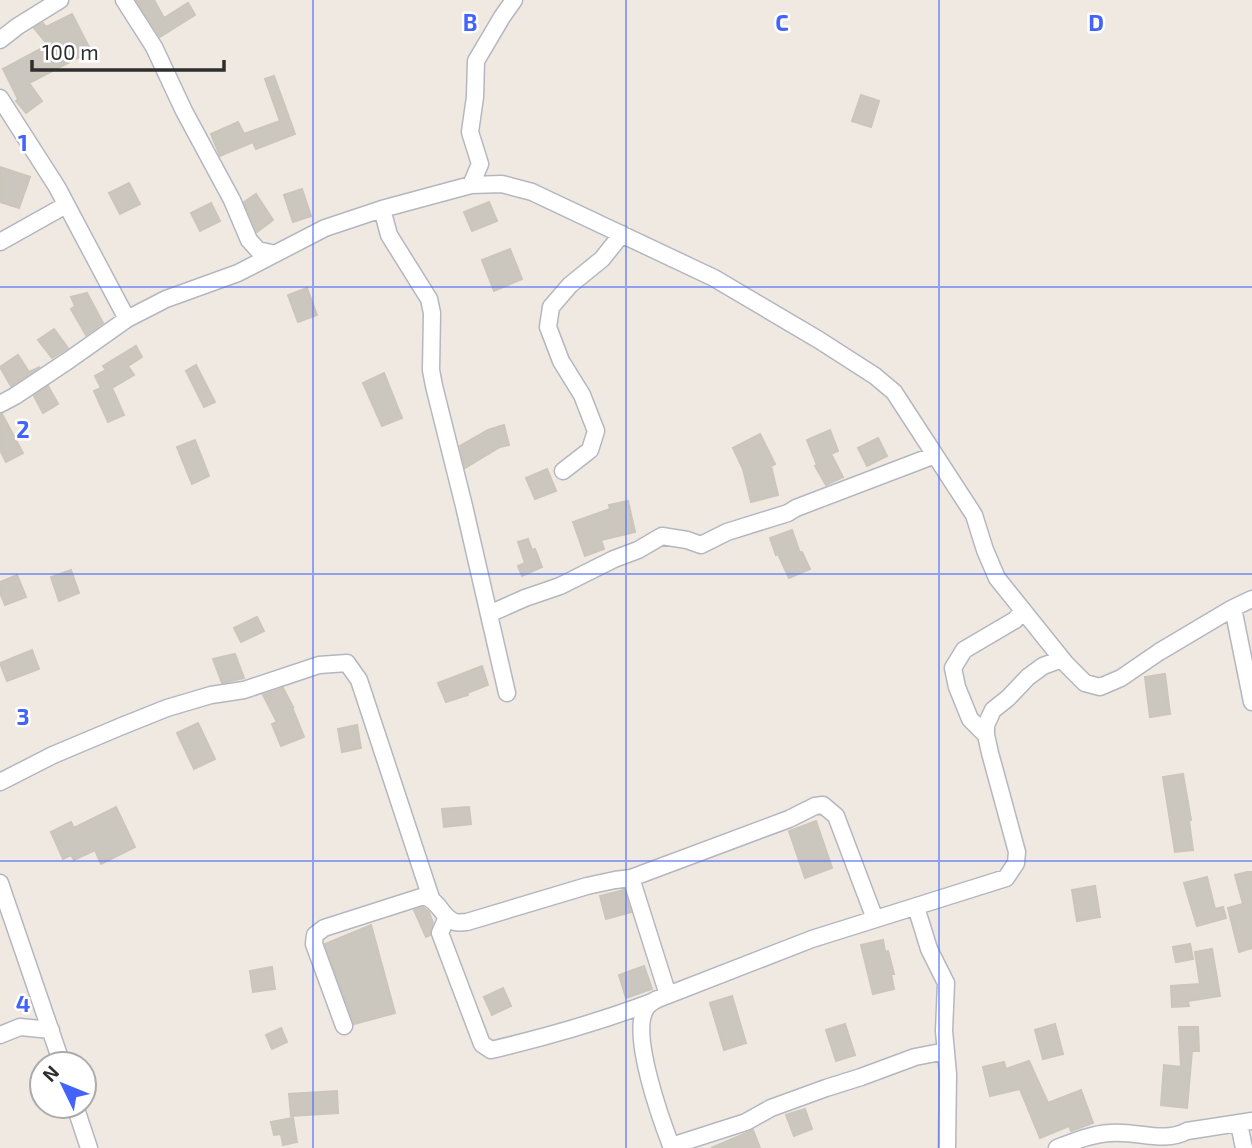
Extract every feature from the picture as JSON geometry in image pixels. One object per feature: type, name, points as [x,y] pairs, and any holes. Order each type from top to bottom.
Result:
[{"type":"street","points":[[0,40],[60,0]]},
{"type":"street","points":[[124,0],[153,47],[232,200],[249,240],[258,250],[275,254]]},
{"type":"street","points":[[471,185],[480,164],[470,132],[476,61],[514,0]]},
{"type":"street","points":[[0,98],[57,187],[127,319]]},
{"type":"street","points":[[0,404],[127,319],[166,299],[238,273],[325,228],[382,209],[471,185],[502,184],[532,192],[714,278],[819,340],[875,376],[894,392],[974,515],[997,578],[1062,659],[1085,683],[1100,687],[1121,678],[1159,652],[1252,599]]},
{"type":"street","points":[[0,242],[66,205]]},
{"type":"street","points":[[382,209],[389,235],[429,299],[432,313],[433,386],[507,693]]},
{"type":"street","points":[[563,471],[590,450],[596,431],[582,395],[561,361],[548,327],[551,307],[570,285],[602,259],[622,234]]},
{"type":"street","points":[[489,614],[560,586],[662,536],[701,545],[727,532],[788,513],[935,455]]},
{"type":"street","points":[[1233,608],[1251,696]]},
{"type":"street","points":[[986,735],[970,719],[957,687],[953,668],[964,650],[1015,620],[1023,610]]},
{"type":"street","points":[[447,917],[440,933],[482,1044],[491,1050],[616,1016],[812,939],[1006,878],[1016,863],[1017,852],[986,735],[986,725],[993,710],[1028,677],[1043,666],[1062,659]]},
{"type":"street","points":[[0,782],[53,755],[167,708],[211,695],[244,690],[319,665],[347,663],[359,680],[431,898],[454,922],[467,922],[587,886],[631,878],[823,805],[836,816],[875,919]]},
{"type":"street","points":[[631,878],[667,995]]},
{"type":"street","points":[[0,883],[57,1050]]},
{"type":"street","points":[[344,1026],[314,944],[315,935],[324,928],[424,896],[431,898]]},
{"type":"street","points":[[916,907],[929,948],[946,983],[944,1031],[948,1074],[947,1148]]},
{"type":"street","points":[[652,1002],[645,1009],[641,1030],[650,1083],[671,1147],[746,1122],[771,1108],[826,1088],[915,1057],[946,1051]]},
{"type":"street","points":[[0,1035],[20,1027],[51,1030]]},
{"type":"street","points":[[79,1120],[86,1147]]},
{"type":"street","points":[[1057,1148],[1092,1135],[1114,1132],[1178,1136],[1245,1122],[1244,1148]]},
{"type":"building","points":[[136,0],[154,0],[164,18],[188,3],[195,15],[160,37]]},
{"type":"building","points":[[72,14],[91,51],[29,83],[42,101],[26,113],[16,101],[18,99],[3,69],[48,45],[34,28],[43,23],[46,27]]},
{"type":"building","points":[[274,76],[295,134],[256,149],[253,142],[220,156],[211,134],[238,122],[244,134],[280,121],[265,79]]},
{"type":"building","points":[[861,95],[879,101],[871,127],[852,121]]},
{"type":"building","points":[[0,167],[30,177],[19,208],[0,202]]},
{"type":"building","points":[[129,183],[140,204],[120,214],[109,193]]},
{"type":"building","points":[[302,189],[311,216],[293,222],[284,195]]},
{"type":"building","points":[[256,194],[273,220],[257,232],[244,202]]},
{"type":"building","points":[[489,202],[497,221],[472,231],[464,212]]},
{"type":"building","points":[[211,203],[220,221],[200,231],[191,213]]},
{"type":"building","points":[[510,249],[522,279],[494,291],[482,260]]},
{"type":"building","points":[[307,288],[317,315],[298,322],[288,295]]},
{"type":"building","points":[[87,293],[103,323],[86,335],[71,309],[75,306],[71,297]]},
{"type":"building","points":[[54,329],[68,348],[52,358],[38,340]]},
{"type":"building","points":[[136,346],[142,357],[128,366],[134,375],[112,388],[124,415],[108,422],[94,391],[101,388],[95,376],[106,370],[103,366]]},
{"type":"building","points":[[18,355],[29,372],[40,367],[11,386],[0,367]]},
{"type":"building","points":[[196,365],[215,402],[204,407],[186,371]]},
{"type":"building","points":[[384,373],[402,418],[382,426],[363,383]]},
{"type":"building","points":[[48,386],[58,404],[43,413],[34,396]]},
{"type":"building","points":[[0,414],[23,453],[6,462],[0,450]]},
{"type":"building","points":[[504,425],[509,445],[500,447],[465,468],[460,446],[488,430]]},
{"type":"building","points":[[830,430],[838,451],[831,454],[843,477],[826,485],[815,466],[817,465],[807,440]]},
{"type":"building","points":[[760,434],[775,464],[771,466],[778,495],[751,502],[743,469],[733,448]]},
{"type":"building","points":[[878,438],[887,456],[867,466],[858,448]]},
{"type":"building","points":[[195,440],[209,476],[192,484],[177,447]]},
{"type":"building","points":[[547,469],[556,491],[535,499],[526,478]]},
{"type":"building","points":[[628,501],[635,532],[601,540],[604,549],[585,556],[573,522],[610,509],[609,505]]},
{"type":"building","points":[[792,530],[800,553],[802,552],[810,569],[789,578],[770,538]]},
{"type":"building","points":[[528,539],[542,567],[522,576],[518,566],[525,563],[518,542]]},
{"type":"building","points":[[71,570],[79,593],[59,601],[51,577]]},
{"type":"building","points":[[17,575],[26,597],[5,605],[0,593],[0,582]]},
{"type":"building","points":[[257,617],[264,631],[241,642],[234,628]]},
{"type":"building","points":[[32,650],[39,669],[7,681],[0,663]]},
{"type":"building","points":[[235,654],[244,678],[222,683],[213,659]]},
{"type":"building","points":[[482,666],[488,685],[446,702],[438,683]]},
{"type":"building","points":[[1165,674],[1170,714],[1150,717],[1145,677]]},
{"type":"building","points":[[283,688],[304,737],[281,746],[272,724],[277,722],[263,695]]},
{"type":"building","points":[[198,723],[215,759],[194,769],[177,733]]},
{"type":"building","points":[[357,725],[361,748],[342,752],[338,729]]},
{"type":"building","points":[[1183,774],[1193,850],[1175,852],[1163,777]]},
{"type":"building","points":[[116,807],[135,847],[101,864],[95,850],[74,860],[71,855],[63,859],[51,832],[71,822],[74,828]]},
{"type":"building","points":[[469,807],[471,824],[444,827],[442,809]]},
{"type":"building","points":[[816,821],[832,868],[805,878],[789,831]]},
{"type":"building","points":[[1252,872],[1252,948],[1239,952],[1228,908],[1243,904],[1235,875]]},
{"type":"building","points":[[1207,877],[1215,909],[1223,907],[1226,918],[1197,926],[1184,883]]},
{"type":"building","points":[[1095,886],[1100,917],[1077,921],[1072,890]]},
{"type":"building","points":[[624,890],[631,912],[606,919],[600,896]]},
{"type":"building","points":[[423,907],[429,912],[433,923],[430,935],[426,937],[414,910]]},
{"type":"building","points":[[371,925],[395,1013],[354,1024],[325,944]]},
{"type":"building","points":[[883,940],[894,974],[891,974],[894,989],[873,994],[861,945]]},
{"type":"building","points":[[1190,944],[1193,959],[1176,962],[1173,947]]},
{"type":"building","points":[[1212,949],[1220,996],[1188,1001],[1189,1006],[1172,1007],[1171,986],[1200,984],[1195,952]]},
{"type":"building","points":[[644,966],[652,989],[626,998],[619,975]]},
{"type":"building","points":[[272,967],[275,989],[253,992],[250,971]]},
{"type":"building","points":[[503,988],[511,1006],[492,1015],[484,997]]},
{"type":"building","points":[[732,996],[746,1043],[724,1050],[710,1003]]},
{"type":"building","points":[[845,1024],[855,1055],[836,1061],[826,1030]]},
{"type":"building","points":[[1055,1024],[1063,1054],[1043,1059],[1035,1030]]},
{"type":"building","points":[[1179,1027],[1198,1027],[1199,1051],[1192,1051],[1187,1108],[1161,1105],[1164,1065],[1181,1067]]},
{"type":"building","points":[[281,1028],[287,1042],[272,1049],[266,1035]]},
{"type":"building","points":[[1029,1061],[1048,1103],[1081,1090],[1093,1123],[1071,1131],[1069,1126],[1040,1138],[1020,1089],[990,1096],[983,1067],[1004,1062],[1006,1069]]},
{"type":"building","points":[[337,1091],[338,1113],[291,1116],[289,1094]]},
{"type":"building","points":[[805,1109],[812,1129],[794,1136],[786,1115]]},
{"type":"building","points":[[293,1118],[297,1142],[283,1145],[281,1134],[274,1135],[271,1122]]},
{"type":"building","points":[[753,1130],[760,1148],[711,1148],[749,1132]]}]
